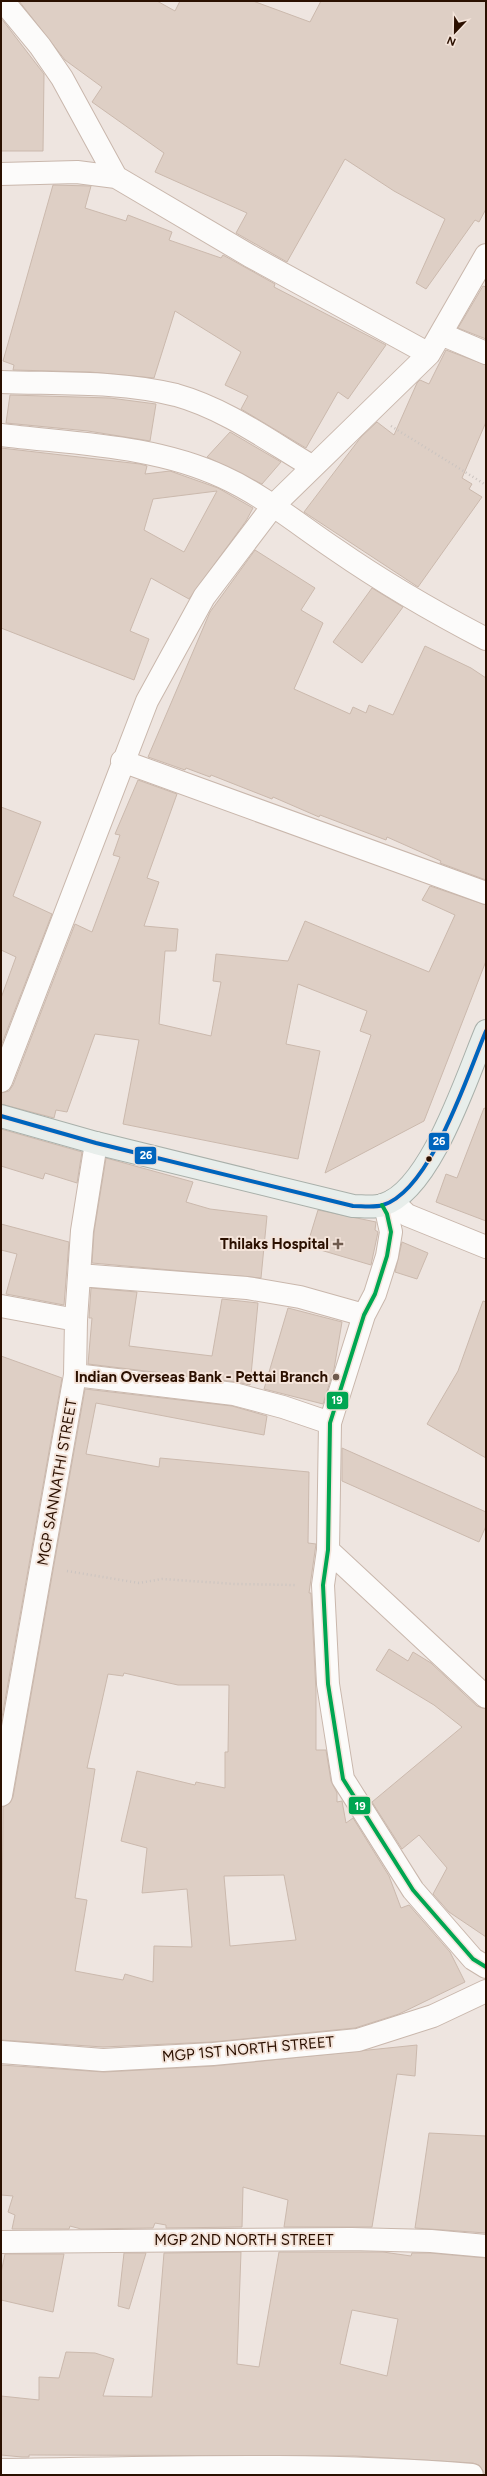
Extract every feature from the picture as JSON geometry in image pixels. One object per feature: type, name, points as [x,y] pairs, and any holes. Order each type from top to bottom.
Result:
[{"type":"main road","points":[[1,1116],[96,1143],[352,1206],[387,1203],[401,1195],[419,1176],[440,1140],[486,1031]]},
{"type":"street","points":[[3,1],[40,46],[62,78],[116,177]]},
{"type":"street","points":[[1,174],[77,172],[116,177],[250,256],[429,354]]},
{"type":"street","points":[[1,1081],[122,761],[147,701],[200,603],[231,559],[273,506],[429,354],[486,255]]},
{"type":"street","points":[[441,334],[486,353]]},
{"type":"street","points":[[1,382],[131,387],[176,396],[229,416],[313,467]]},
{"type":"street","points":[[1,435],[124,448],[160,456],[224,477],[273,506],[336,550],[422,605],[486,639]]},
{"type":"street","points":[[122,761],[486,893]]},
{"type":"street","name":"MGP SANNATHI STREET","points":[[1,1795],[75,1376],[76,1320],[82,1231],[96,1143]]},
{"type":"street","points":[[387,1203],[407,1215],[486,1247]]},
{"type":"street","points":[[387,1203],[390,1222],[390,1242],[375,1294],[364,1315],[330,1423],[328,1550],[323,1585],[328,1684],[343,1779],[413,1890],[473,1959],[486,1967]]},
{"type":"street","points":[[80,1275],[246,1288],[300,1297],[364,1315]]},
{"type":"street","points":[[1,1306],[76,1320]]},
{"type":"street","points":[[75,1376],[234,1394],[283,1407],[330,1423]]},
{"type":"street","points":[[328,1550],[486,1697]]},
{"type":"street","name":"MGP 1ST NORTH STREET","points":[[1,2052],[103,2060],[214,2054],[358,2040],[432,2016],[486,1991]]},
{"type":"street","name":"MGP 2ND NORTH STREET","points":[[1,2242],[351,2239],[431,2241],[486,2246]]},
{"type":"street","points":[[1,2470],[262,2466],[408,2470],[472,2475]]},
{"type":"path","points":[[369,412],[486,485]]},
{"type":"path","points":[[42,1567],[139,1583],[162,1578],[234,1584],[323,1585]]},
{"type":"building","points":[[19,1],[157,1],[175,11],[180,1],[253,1],[310,22],[321,1],[486,1],[486,209],[479,222],[475,220],[426,289],[416,283],[445,219],[394,191],[345,159],[287,262],[236,233],[247,213],[155,172],[164,153],[92,102],[102,87],[65,60]]},
{"type":"building","points":[[1,18],[44,74],[43,151],[1,151]]},
{"type":"building","points":[[53,185],[91,186],[85,208],[126,221],[128,215],[172,232],[169,240],[221,258],[223,255],[275,284],[274,287],[386,345],[348,399],[338,392],[306,448],[241,409],[248,396],[225,385],[241,352],[175,311],[154,378],[90,372],[13,370],[14,365],[3,361]]},
{"type":"building","points":[[483,286],[486,287],[486,339],[458,328]]},
{"type":"building","points":[[446,350],[486,365],[486,422],[462,478],[472,484],[469,489],[482,497],[418,587],[304,512],[361,437],[377,422],[394,435],[417,383],[420,380],[429,384]]},
{"type":"building","points":[[10,395],[110,398],[156,404],[150,441],[88,431],[6,423]]},
{"type":"building","points":[[230,432],[281,462],[262,484],[207,457]]},
{"type":"building","points":[[1,448],[140,464],[147,466],[145,474],[170,471],[218,488],[253,508],[246,521],[189,599],[151,578],[130,631],[149,639],[134,680],[1,628]],"holes":[[[217,491],[184,552],[144,530],[153,499]]]},
{"type":"building","points":[[255,550],[315,588],[301,610],[323,623],[294,689],[350,714],[353,707],[366,713],[369,705],[393,715],[425,646],[471,668],[486,678],[486,880],[440,863],[441,861],[387,837],[386,840],[320,815],[319,817],[273,797],[272,799],[211,775],[210,777],[186,768],[185,770],[148,757],[210,612]]},
{"type":"building","points":[[372,588],[403,607],[362,663],[333,642]]},
{"type":"building","points":[[138,780],[177,794],[147,878],[159,882],[144,926],[178,929],[176,951],[165,951],[159,1024],[211,1036],[221,982],[213,981],[216,954],[288,961],[305,921],[429,972],[455,915],[422,900],[430,886],[486,905],[486,961],[424,1121],[325,1173],[371,1035],[360,1031],[367,1011],[298,984],[286,1044],[320,1051],[298,1159],[123,1124],[139,1040],[95,1034],[67,1112],[56,1110],[54,1118],[1,1104],[1,1093],[9,1091],[13,1085],[75,924],[92,932],[120,857],[113,855],[120,835],[115,834]]},
{"type":"building","points":[[1,807],[41,822],[13,896],[52,914],[1,1046],[1,998],[16,957],[1,950]]},
{"type":"building","points":[[484,1108],[486,1109],[486,1221],[436,1202],[446,1174],[457,1178]]},
{"type":"building","points":[[1,1129],[82,1152],[77,1183],[45,1173],[43,1179],[1,1166]]},
{"type":"building","points":[[106,1158],[193,1182],[186,1202],[210,1209],[267,1216],[261,1278],[92,1263],[94,1232]]},
{"type":"building","points":[[318,1210],[376,1222],[375,1230],[378,1232],[371,1265],[307,1246]]},
{"type":"building","points":[[1,1224],[69,1242],[64,1305],[6,1294],[17,1254],[1,1250]]},
{"type":"building","points":[[402,1242],[428,1253],[417,1279],[395,1272]]},
{"type":"building","points":[[91,1288],[137,1292],[129,1346],[212,1356],[222,1299],[258,1303],[250,1385],[88,1364],[92,1318],[89,1318]]},
{"type":"building","points":[[483,1301],[486,1302],[486,1458],[427,1424],[458,1371]]},
{"type":"building","points":[[288,1308],[342,1322],[334,1369],[323,1404],[264,1389]]},
{"type":"building","points":[[1,1356],[62,1378],[1,1723]]},
{"type":"building","points":[[85,1389],[232,1406],[267,1416],[264,1435],[96,1403],[86,1454],[159,1467],[160,1458],[309,1472],[308,1543],[316,1544],[309,1593],[311,1593],[316,1691],[316,1750],[326,1750],[331,1781],[337,1793],[337,1802],[342,1801],[346,1823],[353,1818],[389,1876],[401,1908],[409,1905],[450,1952],[465,1982],[399,2014],[355,2028],[212,2042],[103,2047],[1,2040],[3,1807],[10,1803],[13,1797]],"holes":[[[124,1673],[178,1685],[229,1685],[228,1752],[225,1752],[225,1788],[196,1782],[195,1785],[137,1771],[121,1841],[147,1848],[142,1893],[187,1889],[192,1947],[154,1946],[153,1982],[125,1974],[123,1980],[75,1971],[87,1900],[75,1898],[95,1769],[87,1768],[108,1674],[123,1676]],[[284,1875],[296,1940],[230,1946],[224,1876]]]},
{"type":"building","points":[[342,1448],[486,1512],[486,1526],[479,1542],[342,1481]]},
{"type":"building","points":[[389,1649],[408,1661],[413,1652],[431,1663],[477,1706],[486,1709],[486,1937],[449,1912],[433,1894],[447,1868],[419,1835],[402,1849],[372,1802],[462,1727],[434,1705],[376,1670]]},
{"type":"building","points":[[417,2045],[415,2076],[397,2074],[372,2227],[284,2227],[288,2200],[243,2187],[242,2227],[166,2228],[166,2225],[155,2223],[153,2228],[81,2229],[70,2226],[69,2229],[12,2229],[15,2215],[8,2212],[13,2196],[1,2195],[1,2065],[104,2072],[214,2066]]},
{"type":"building","points":[[429,2133],[486,2136],[486,2233],[415,2228]]},
{"type":"building","points":[[241,2252],[237,2364],[259,2367],[279,2252],[383,2252],[411,2256],[412,2253],[430,2253],[486,2258],[486,2475],[479,2465],[473,2463],[355,2456],[29,2455],[29,2457],[22,2457],[1,2455],[1,2396],[39,2400],[39,2377],[59,2378],[66,2352],[95,2353],[114,2359],[103,2396],[152,2397],[164,2253]],"holes":[[[352,2310],[398,2319],[387,2376],[340,2364]]]},
{"type":"building","points":[[124,2253],[146,2253],[129,2309],[118,2306]]},
{"type":"building","points":[[5,2254],[64,2254],[53,2312],[1,2300],[1,2273]]},
{"type":"transit line","name":"26","points":[[1,1116],[96,1143],[353,1206],[379,1206],[400,1195],[417,1178],[432,1155],[458,1102],[486,1031]]},
{"type":"transit line","name":"19","points":[[382,1205],[387,1214],[391,1232],[387,1256],[375,1294],[364,1315],[330,1423],[328,1550],[323,1585],[328,1684],[343,1779],[413,1890],[473,1959],[486,1967]]},
{"type":"place","name":"Thilaks Hospital","points":[[338,1244]]},
{"type":"place","name":"Indian Overseas Bank - Pettai Branch","points":[[336,1377]]}]
